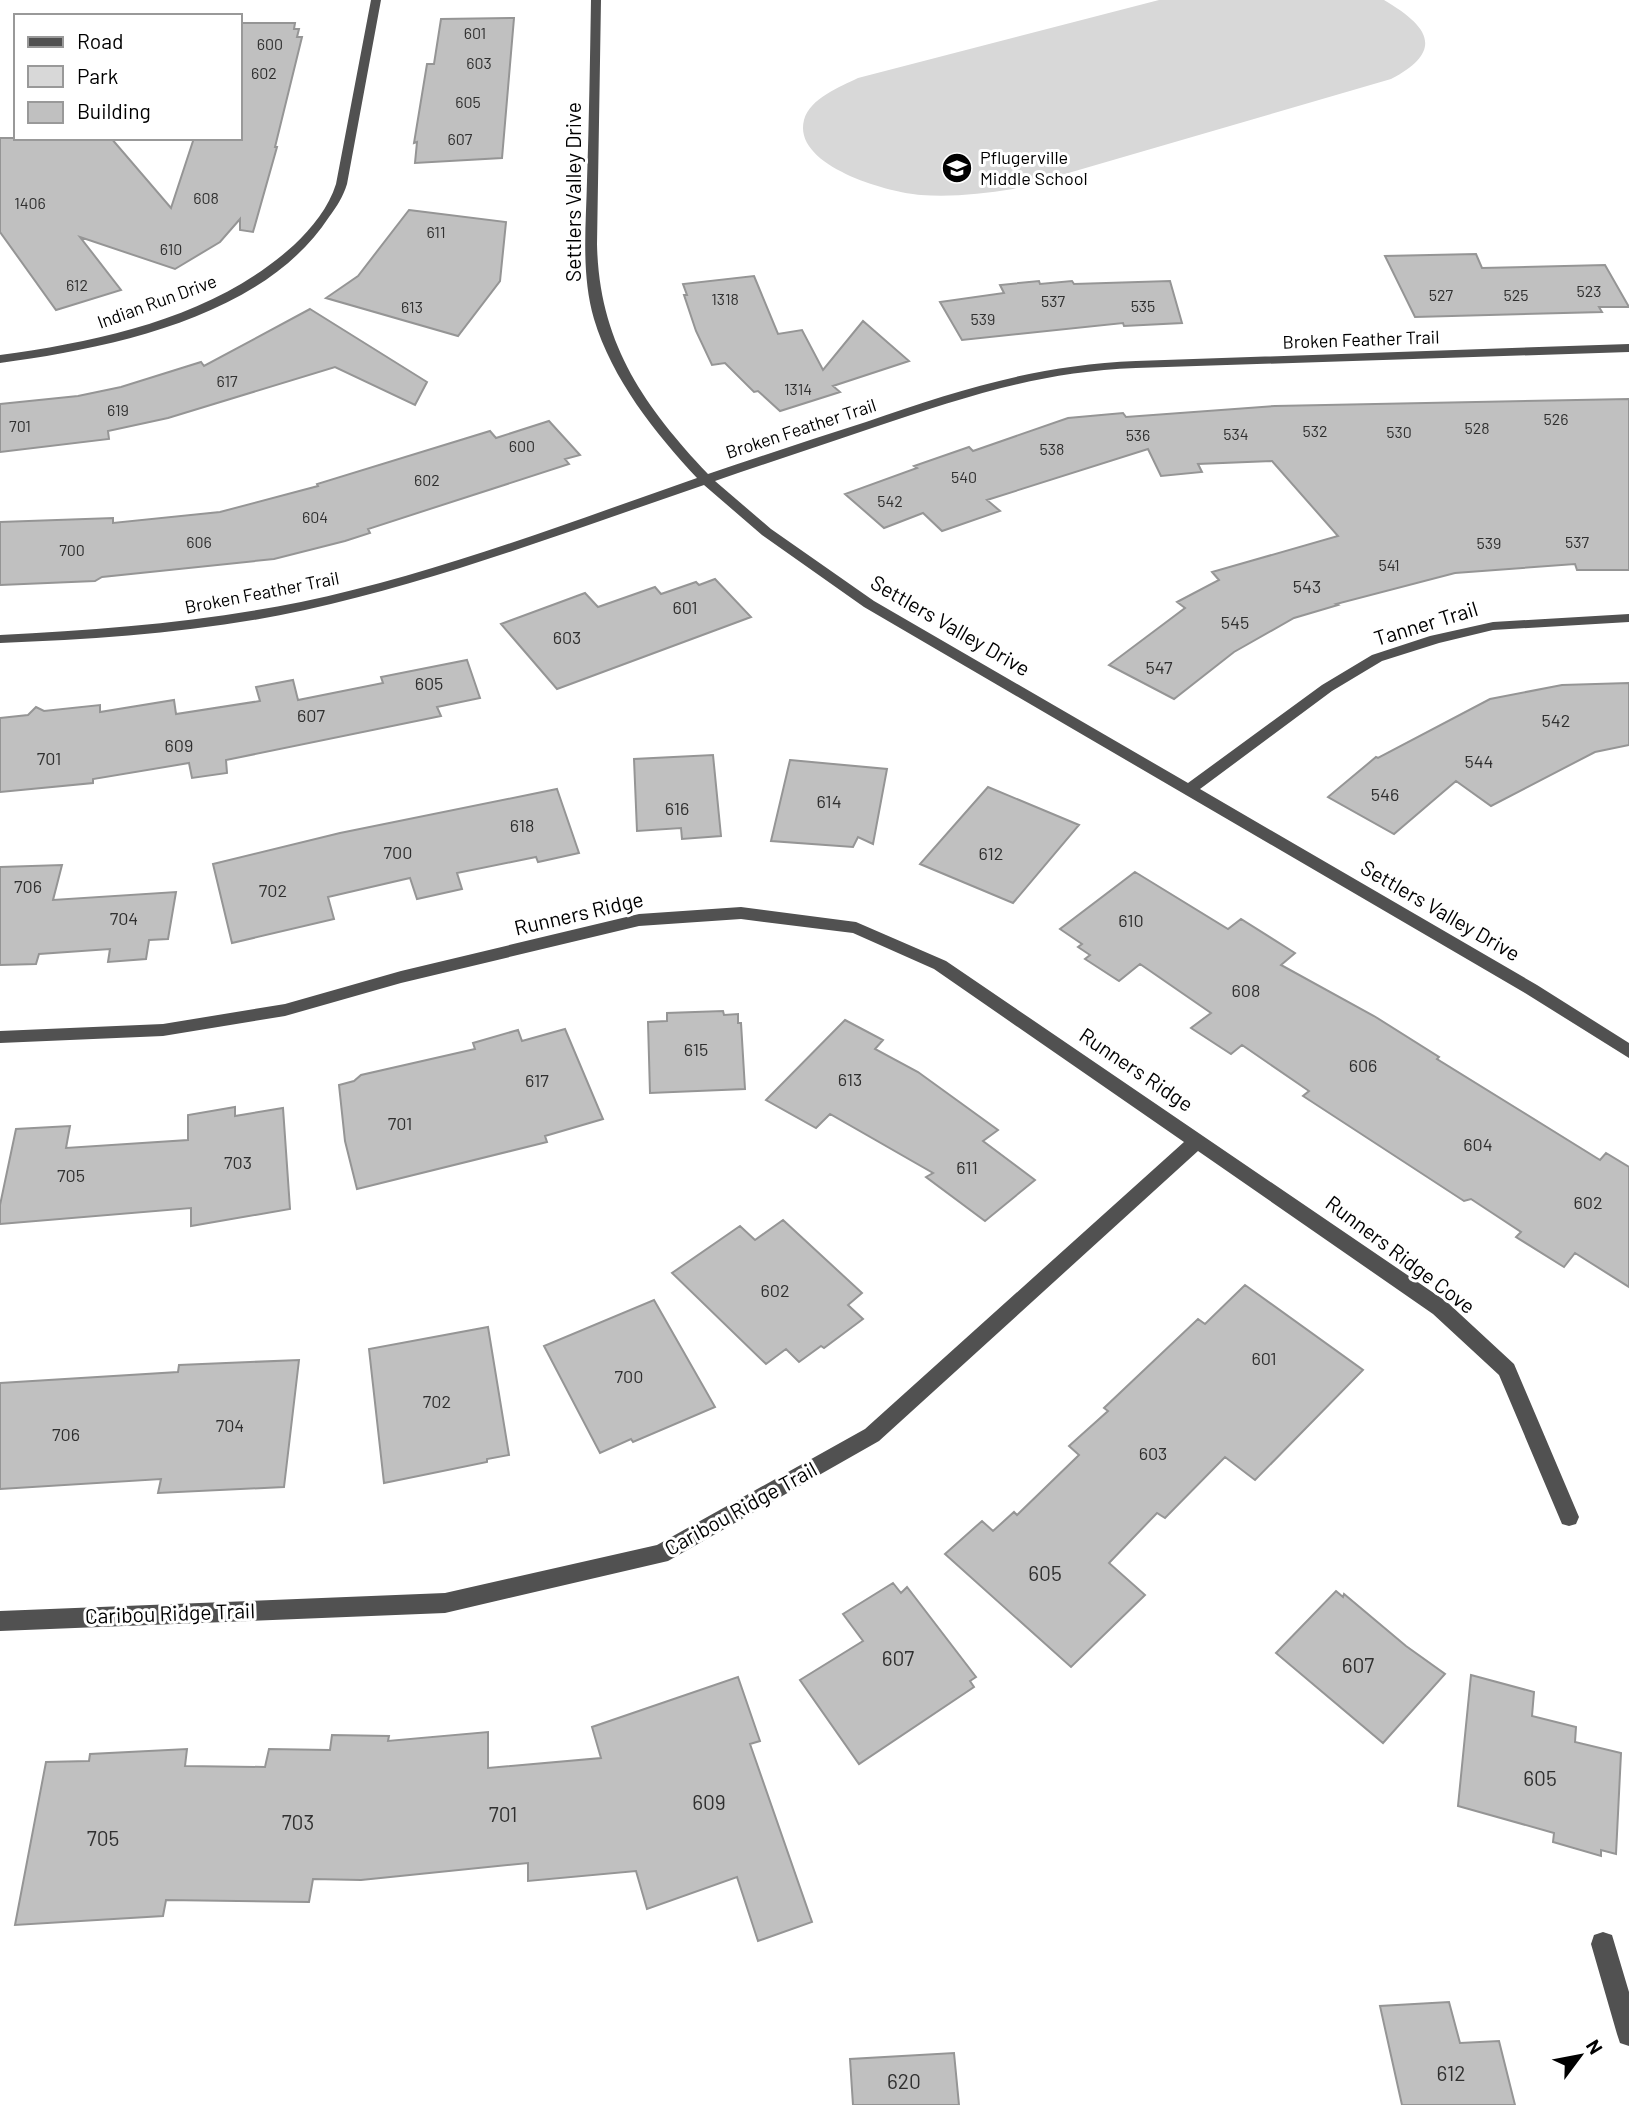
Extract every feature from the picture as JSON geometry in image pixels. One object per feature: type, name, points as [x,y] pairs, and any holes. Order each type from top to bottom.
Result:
[{"type":"street","name":"Indian Run Drive","points":[[0,359],[82,347],[182,316],[231,294],[284,262],[313,234],[338,196],[376,0]]},
{"type":"street","name":"Settlers Valley Drive","points":[[596,0],[591,259],[597,308],[615,357],[640,401],[671,443],[703,479],[774,540],[869,604],[1531,989],[1629,1052]]},
{"type":"street","name":"Broken Feather Trail","points":[[0,639],[116,634],[215,622],[299,607],[399,582],[703,479],[982,389],[1052,372],[1151,364],[1629,348]]},
{"type":"street","name":"Tanner Trail","points":[[1190,789],[1327,688],[1377,658],[1435,639],[1493,626],[1629,618]]},
{"type":"street","name":"Runners Ridge","points":[[0,1037],[163,1030],[271,1013],[401,977],[639,920],[741,913],[856,928],[940,964],[1198,1140]]},
{"type":"street","name":"Runners Ridge Cove","points":[[1198,1140],[1440,1308],[1507,1370],[1569,1517]]},
{"type":"street","name":"Caribou Ridge Trail","points":[[0,1621],[445,1603],[661,1554],[872,1435],[1198,1140]]},
{"type":"street","points":[[1603,1944],[1629,2034]]},
{"type":"green space","points":[[1159,0],[1384,0],[1411,19],[1420,29],[1425,38],[1425,48],[1419,58],[1391,79],[1001,191],[933,196],[888,189],[867,183],[827,163],[813,151],[804,136],[804,120],[812,105],[826,94],[858,78]]},
{"type":"building","points":[[514,18],[502,158],[415,163],[417,142],[414,143],[427,64],[434,64],[441,19]]},
{"type":"building","points":[[242,23],[295,23],[294,29],[299,29],[297,37],[302,37],[277,147],[253,232],[240,230],[240,219],[220,242],[175,269],[80,237],[121,290],[56,310],[0,232],[0,138],[113,140],[171,208],[193,140],[242,140]]},
{"type":"building","points":[[409,210],[506,222],[500,281],[458,336],[326,298],[358,276]]},
{"type":"building","points":[[1476,254],[1482,268],[1605,265],[1629,307],[1599,307],[1602,312],[1415,317],[1385,256]]},
{"type":"building","points":[[754,276],[778,334],[802,330],[823,370],[863,321],[909,361],[833,386],[840,392],[780,411],[758,391],[754,392],[725,363],[712,365],[696,331],[684,295],[687,295],[683,284]]},
{"type":"building","points":[[1039,281],[1040,284],[1072,281],[1074,284],[1170,281],[1182,323],[1124,326],[1123,323],[962,340],[940,302],[1004,293],[1000,285]]},
{"type":"building","points":[[310,309],[427,382],[415,405],[335,367],[168,418],[108,431],[109,439],[0,452],[0,404],[78,396],[121,387],[201,362],[204,366]]},
{"type":"building","points":[[1629,399],[1629,570],[1577,570],[1575,564],[1455,573],[1336,604],[1338,605],[1294,618],[1234,652],[1174,699],[1109,665],[1185,608],[1177,602],[1219,580],[1212,572],[1338,536],[1272,461],[1198,464],[1202,472],[1161,476],[1148,449],[987,500],[1000,511],[942,531],[923,513],[884,528],[845,494],[969,447],[973,451],[1068,418],[1123,413],[1126,417],[1275,406]]},
{"type":"building","points":[[549,421],[580,455],[565,459],[569,464],[368,529],[370,533],[345,541],[274,559],[102,577],[95,581],[0,585],[0,522],[113,518],[113,523],[220,512],[318,486],[317,484],[490,431],[496,438]]},
{"type":"building","points":[[715,579],[751,617],[557,689],[501,624],[585,593],[598,607],[655,587],[661,594],[696,582],[699,585]]},
{"type":"building","points":[[467,660],[480,698],[437,707],[441,716],[226,760],[227,773],[192,778],[189,763],[93,779],[93,783],[0,792],[0,718],[28,715],[36,707],[44,711],[100,705],[100,712],[174,700],[176,714],[260,701],[256,687],[293,680],[298,700],[383,683],[381,677]]},
{"type":"building","points":[[1629,683],[1629,745],[1595,752],[1491,806],[1456,781],[1394,834],[1328,797],[1376,757],[1490,699],[1562,685]]},
{"type":"building","points":[[713,755],[721,836],[682,839],[681,828],[637,831],[634,759]]},
{"type":"building","points":[[790,760],[887,769],[873,844],[858,837],[853,847],[771,841]]},
{"type":"building","points":[[988,787],[1079,825],[1013,903],[920,864]]},
{"type":"building","points":[[557,789],[579,853],[538,862],[536,857],[457,873],[462,889],[417,899],[410,878],[328,897],[334,919],[232,943],[213,864],[340,833]]},
{"type":"building","points":[[62,865],[53,900],[176,892],[168,939],[149,940],[146,959],[108,962],[110,949],[39,954],[36,964],[0,965],[0,867]]},
{"type":"building","points":[[1135,872],[1228,929],[1241,919],[1295,953],[1281,965],[1374,1016],[1439,1057],[1437,1059],[1600,1160],[1606,1153],[1629,1167],[1629,1287],[1575,1253],[1564,1267],[1516,1237],[1521,1232],[1471,1199],[1464,1201],[1303,1096],[1309,1091],[1242,1045],[1231,1054],[1191,1028],[1211,1013],[1140,964],[1119,981],[1085,959],[1090,955],[1078,947],[1082,944],[1060,929]]},
{"type":"building","points":[[723,1011],[724,1015],[738,1014],[738,1023],[741,1023],[745,1089],[650,1093],[648,1022],[667,1021],[667,1013]]},
{"type":"building","points":[[845,1020],[883,1040],[875,1049],[918,1072],[998,1130],[983,1141],[1035,1180],[985,1221],[926,1177],[933,1173],[830,1114],[816,1128],[766,1100]]},
{"type":"building","points":[[565,1029],[603,1119],[545,1136],[547,1142],[357,1189],[345,1141],[339,1085],[354,1081],[361,1075],[475,1049],[473,1043],[518,1030],[522,1041]]},
{"type":"building","points":[[235,1107],[235,1116],[283,1108],[290,1209],[191,1226],[191,1208],[0,1224],[0,1205],[16,1129],[70,1126],[66,1148],[188,1140],[188,1115]]},
{"type":"building","points":[[783,1220],[862,1293],[848,1305],[863,1319],[824,1348],[821,1346],[799,1362],[786,1349],[766,1364],[672,1273],[740,1226],[755,1240]]},
{"type":"building","points":[[1245,1285],[1363,1370],[1255,1480],[1225,1457],[1165,1518],[1157,1513],[1109,1563],[1145,1595],[1071,1667],[945,1554],[982,1521],[993,1531],[1014,1512],[1017,1515],[1079,1455],[1069,1446],[1108,1411],[1104,1408],[1198,1319],[1205,1324]]},
{"type":"building","points":[[654,1300],[715,1407],[600,1453],[544,1346]]},
{"type":"building","points":[[488,1327],[509,1455],[384,1483],[369,1349]]},
{"type":"building","points":[[299,1360],[284,1487],[158,1493],[161,1479],[0,1489],[0,1383],[178,1372],[179,1365]]},
{"type":"building","points":[[893,1583],[901,1593],[907,1587],[976,1677],[970,1681],[974,1687],[859,1764],[800,1680],[863,1641],[843,1614]]},
{"type":"building","points":[[1336,1591],[1343,1597],[1344,1594],[1406,1646],[1445,1674],[1383,1743],[1276,1653]]},
{"type":"building","points":[[1471,1675],[1534,1692],[1532,1716],[1576,1727],[1575,1742],[1621,1753],[1616,1854],[1601,1850],[1601,1856],[1553,1842],[1554,1833],[1458,1806]]},
{"type":"building","points":[[738,1677],[760,1741],[750,1744],[812,1922],[758,1941],[737,1877],[647,1909],[636,1871],[528,1881],[528,1863],[361,1880],[313,1879],[309,1902],[166,1900],[163,1916],[15,1925],[46,1762],[89,1761],[90,1754],[187,1749],[185,1766],[265,1767],[269,1749],[330,1750],[332,1735],[389,1736],[388,1741],[488,1732],[488,1768],[601,1758],[592,1727]]},
{"type":"building","points":[[1449,2002],[1460,2043],[1499,2041],[1515,2105],[1402,2105],[1380,2006]]},
{"type":"building","points":[[954,2053],[959,2105],[853,2105],[850,2059]]},
{"type":"place","name":"Pflugerville Middle School","points":[[957,168]]}]
